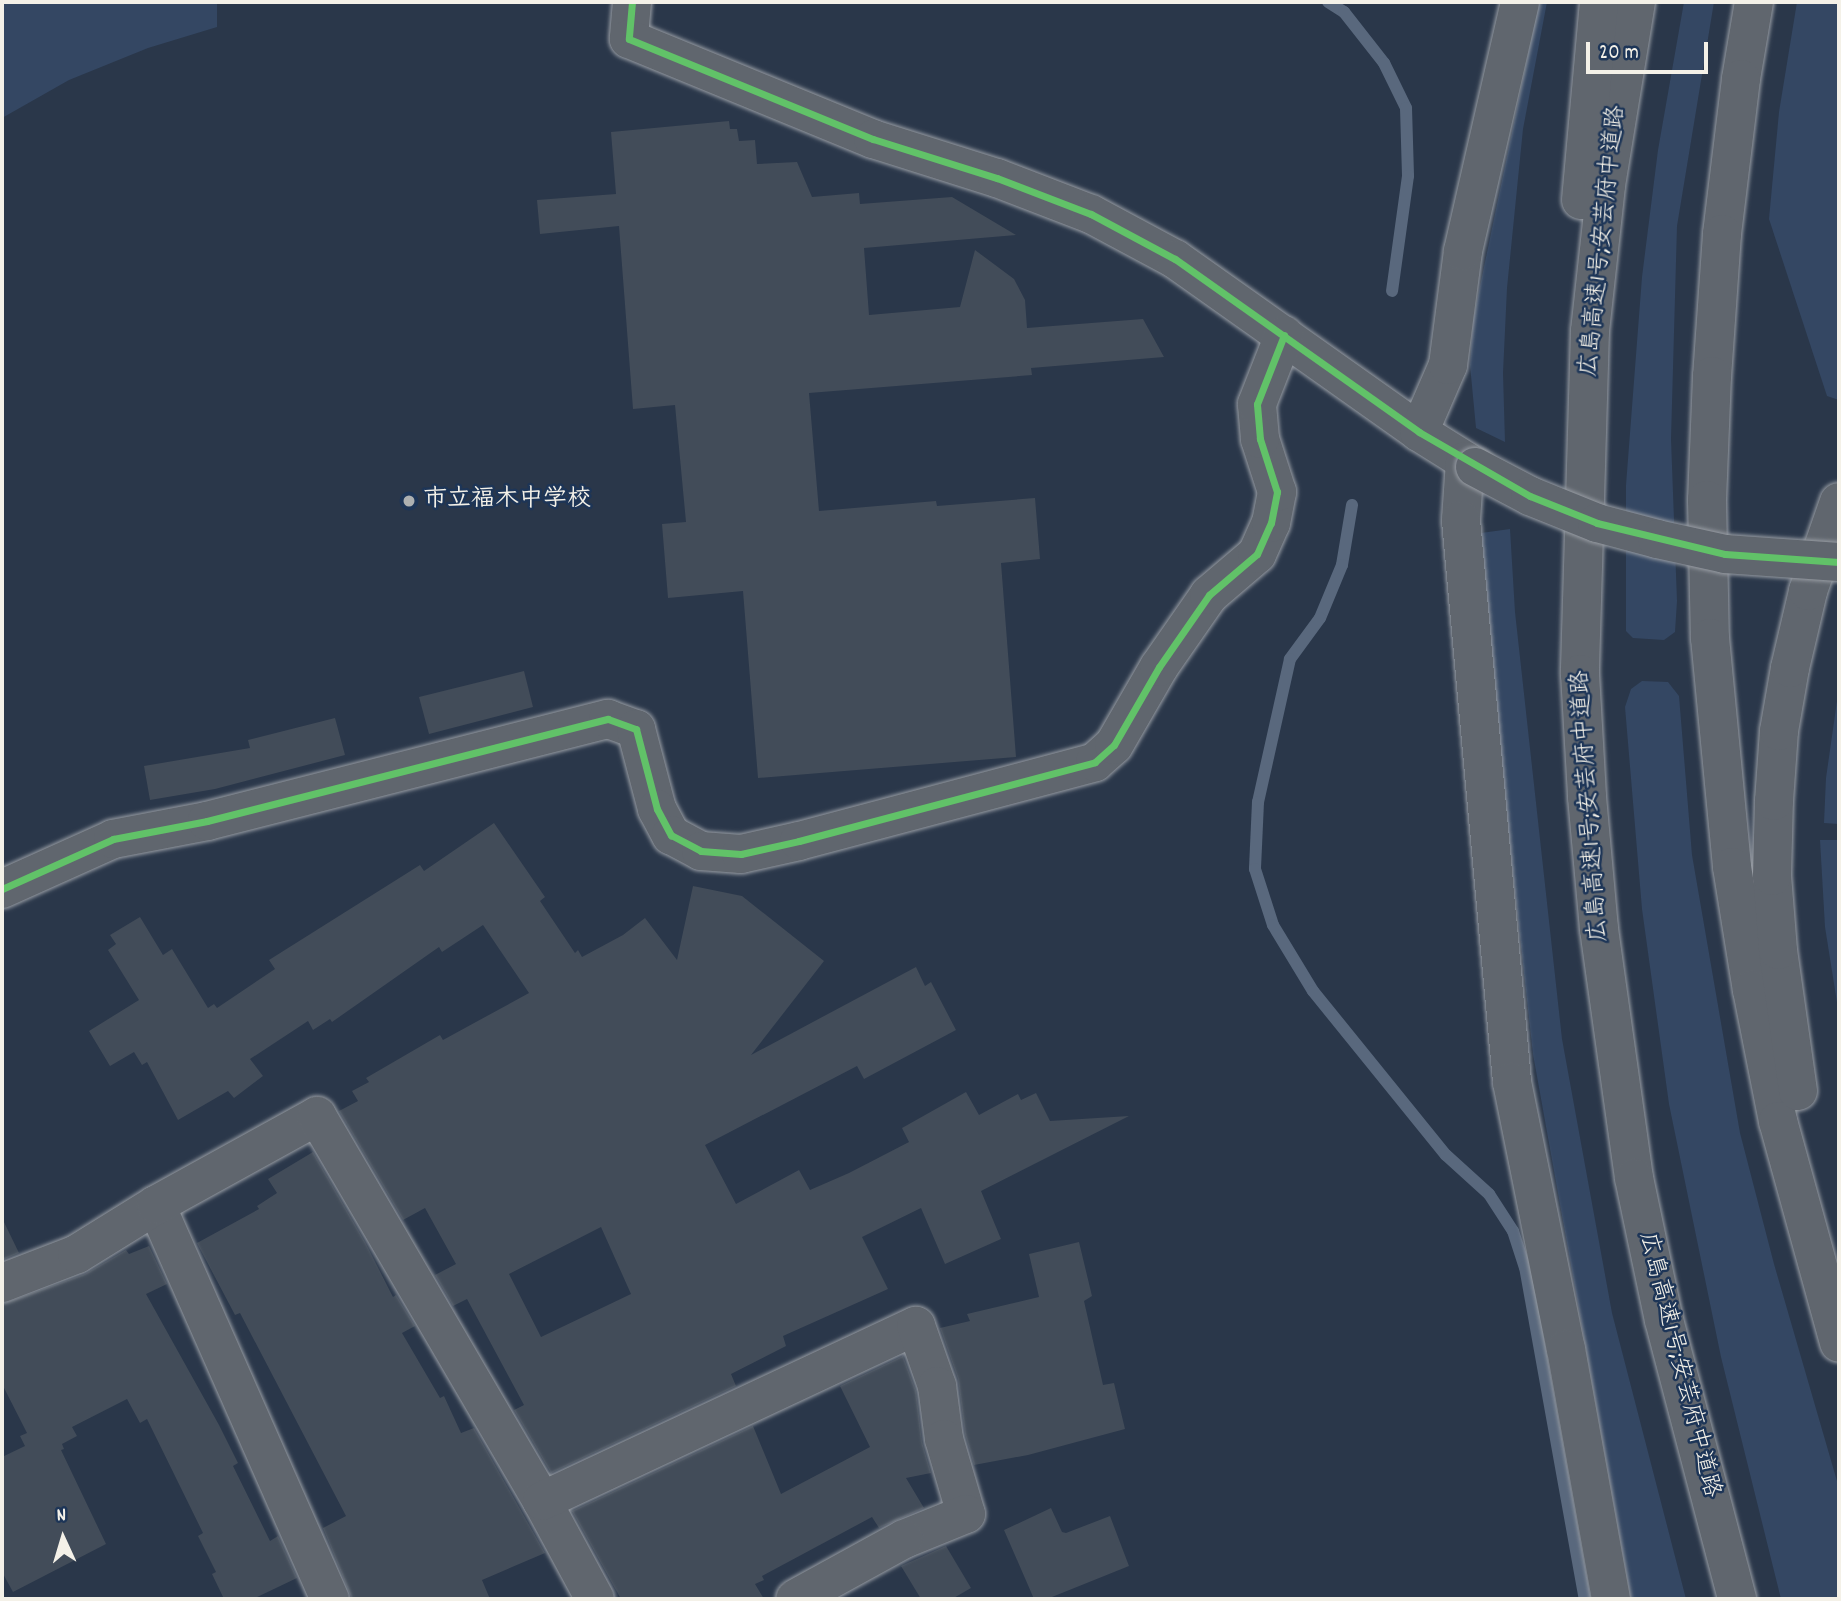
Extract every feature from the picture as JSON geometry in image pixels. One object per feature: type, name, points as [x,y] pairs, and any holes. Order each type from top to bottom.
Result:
[{"type":"main road","points":[[632,2],[629,39],[873,139],[997,178],[1091,214],[1175,259],[1419,432],[1470,464],[1530,496],[1597,523],[1657,540],[1725,554],[1839,562]]},
{"type":"main road","points":[[1419,432],[1448,365],[1463,251],[1520,2]]},
{"type":"main road","points":[[1580,674],[1572,434],[1574,277],[1599,2]]},
{"type":"main road","name":"広島高速1号;安芸府中道路","points":[[1636,2],[1606,186],[1590,331],[1580,674],[1599,929],[1633,1178],[1664,1320],[1737,1599]]},
{"type":"main road","points":[[1754,2],[1741,79],[1722,234],[1712,376],[1707,500],[1710,638],[1732,867],[1752,990],[1778,1121],[1839,1343]]},
{"type":"main road","points":[[2,889],[113,839],[206,821],[608,719],[636,729],[657,809],[671,835],[701,851],[741,854],[1095,762],[1114,745],[1158,667],[1209,595],[1257,554],[1271,523],[1277,492],[1260,439],[1257,404],[1284,335]]},
{"type":"main road","points":[[1470,464],[1461,520],[1513,1082],[1566,1349],[1611,1599]]},
{"type":"main road","points":[[1839,502],[1808,591],[1790,667],[1779,731],[1773,800],[1772,876],[1790,1042],[1807,1143],[1839,1284]]},
{"type":"main road","points":[[2,1283],[77,1254],[156,1205],[317,1116],[542,1501],[595,1599]]},
{"type":"main road","points":[[156,1205],[330,1599]]},
{"type":"main road","points":[[542,1501],[916,1326],[937,1387],[944,1439],[967,1514],[904,1539],[795,1599]]},
{"type":"shaded area","points":[[2,2],[217,2],[217,27],[148,48],[69,80],[2,118]]},
{"type":"shaded area","points":[[1539,2],[1547,2],[1523,129],[1507,288],[1503,373],[1505,442],[1476,428],[1470,365],[1473,320]]},
{"type":"shaded area","points":[[1684,2],[1714,2],[1677,226],[1671,439],[1677,601],[1675,632],[1664,640],[1633,638],[1626,631],[1626,485],[1642,277],[1658,150]]},
{"type":"shaded area","points":[[1797,2],[1839,2],[1839,400],[1827,396],[1769,219],[1779,112]]},
{"type":"shaded area","points":[[1510,529],[1515,612],[1562,1039],[1612,1313],[1686,1599],[1631,1599],[1533,1054],[1508,829],[1481,533]]},
{"type":"shaded area","points":[[1642,681],[1668,682],[1679,696],[1692,855],[1740,1133],[1774,1264],[1839,1488],[1839,1599],[1781,1599],[1721,1357],[1669,1104],[1642,909],[1625,707],[1631,689]]},
{"type":"shaded area","points":[[1839,687],[1839,824],[1824,823],[1826,778]]},
{"type":"shaded area","points":[[1820,840],[1839,840],[1839,1015],[1825,927]]},
{"type":"building","points":[[729,121],[730,129],[737,129],[739,141],[755,140],[757,164],[797,162],[812,197],[859,193],[860,204],[952,197],[1016,235],[864,248],[869,315],[960,307],[975,250],[1014,279],[1025,300],[1027,328],[1143,319],[1164,357],[1031,368],[1032,375],[809,393],[819,511],[936,501],[937,506],[1035,498],[1040,559],[1001,563],[1016,757],[758,778],[743,591],[668,598],[662,524],[686,522],[675,405],[633,409],[619,226],[540,234],[537,200],[616,194],[611,132]]},
{"type":"building","points":[[524,671],[533,707],[429,734],[419,697]]},
{"type":"building","points":[[335,718],[345,755],[215,789],[150,800],[144,766],[250,748],[248,740]]},
{"type":"building","points":[[494,823],[545,897],[540,901],[575,953],[578,950],[582,957],[623,935],[645,918],[677,960],[693,886],[742,896],[824,961],[751,1055],[916,967],[925,986],[931,982],[956,1030],[864,1079],[857,1066],[705,1145],[736,1204],[799,1170],[810,1190],[849,1173],[909,1142],[902,1128],[966,1092],[979,1115],[1018,1094],[1021,1100],[1036,1093],[1050,1121],[1129,1116],[981,1191],[1001,1239],[945,1264],[921,1208],[862,1237],[888,1289],[783,1336],[786,1346],[731,1374],[736,1386],[551,1473],[514,1410],[524,1405],[467,1299],[453,1306],[435,1275],[456,1264],[425,1208],[403,1220],[339,1111],[358,1101],[352,1091],[369,1082],[366,1078],[440,1035],[443,1040],[529,993],[483,925],[442,952],[439,947],[332,1022],[330,1019],[313,1030],[308,1021],[250,1059],[263,1076],[234,1098],[228,1091],[178,1120],[147,1062],[142,1065],[134,1052],[110,1066],[89,1031],[139,1000],[108,950],[116,944],[110,935],[140,917],[163,955],[172,949],[208,1008],[214,1004],[217,1008],[275,969],[269,960],[420,865],[424,871]],"holes":[[[601,1227],[631,1294],[541,1337],[509,1274]]]},
{"type":"building","points":[[313,1152],[393,1297],[396,1295],[415,1326],[402,1333],[440,1398],[444,1396],[461,1433],[474,1428],[545,1553],[482,1580],[490,1599],[352,1599],[323,1528],[346,1516],[240,1313],[235,1315],[197,1243],[259,1209],[257,1206],[277,1193],[268,1179]]},
{"type":"building","points":[[2,1218],[19,1253],[2,1260]]},
{"type":"building","points":[[1079,1242],[1092,1296],[1084,1301],[1103,1385],[1114,1383],[1125,1429],[1028,1455],[974,1465],[965,1434],[958,1379],[940,1328],[970,1321],[967,1314],[1039,1297],[1029,1254]]},
{"type":"building","points":[[149,1246],[167,1284],[146,1294],[219,1425],[238,1463],[233,1466],[270,1541],[278,1536],[297,1578],[253,1599],[224,1599],[212,1574],[216,1572],[198,1536],[203,1533],[147,1419],[140,1423],[127,1399],[72,1427],[77,1436],[62,1444],[64,1449],[61,1450],[106,1544],[13,1592],[2,1572],[2,1457],[25,1446],[20,1436],[27,1433],[2,1384],[2,1304],[85,1274],[126,1250],[129,1254]]},
{"type":"building","points":[[903,1356],[916,1391],[922,1442],[931,1473],[906,1478],[924,1508],[879,1528],[872,1517],[762,1576],[764,1580],[755,1584],[764,1599],[621,1599],[572,1511],[753,1426],[781,1494],[870,1447],[840,1386]]},
{"type":"building","points":[[1051,1508],[1062,1532],[1066,1533],[1110,1516],[1129,1566],[1047,1599],[1034,1599],[1004,1530]]},
{"type":"building","points":[[946,1546],[971,1588],[952,1599],[921,1599],[901,1566]]},
{"type":"waterway","points":[[1328,2],[1344,12],[1384,63],[1406,108],[1408,176],[1392,291]]},
{"type":"waterway","points":[[1352,505],[1342,565],[1320,618],[1290,659],[1258,802],[1255,869],[1273,925],[1313,991],[1446,1155],[1489,1194],[1513,1231],[1525,1267],[1585,1599]]},
{"type":"cycle path","points":[[632,2],[629,39],[873,139],[997,178],[1091,214],[1175,259],[1419,432],[1530,496],[1597,523],[1725,554],[1839,562]]},
{"type":"cycle path","points":[[2,889],[113,839],[207,821],[608,719],[636,729],[657,809],[671,835],[701,851],[741,854],[799,841],[1095,762],[1114,745],[1159,667],[1209,595],[1257,554],[1271,523],[1277,492],[1260,439],[1257,404],[1284,335]]},
{"type":"place","name":"市立福木中学校","points":[[409,501]]}]
